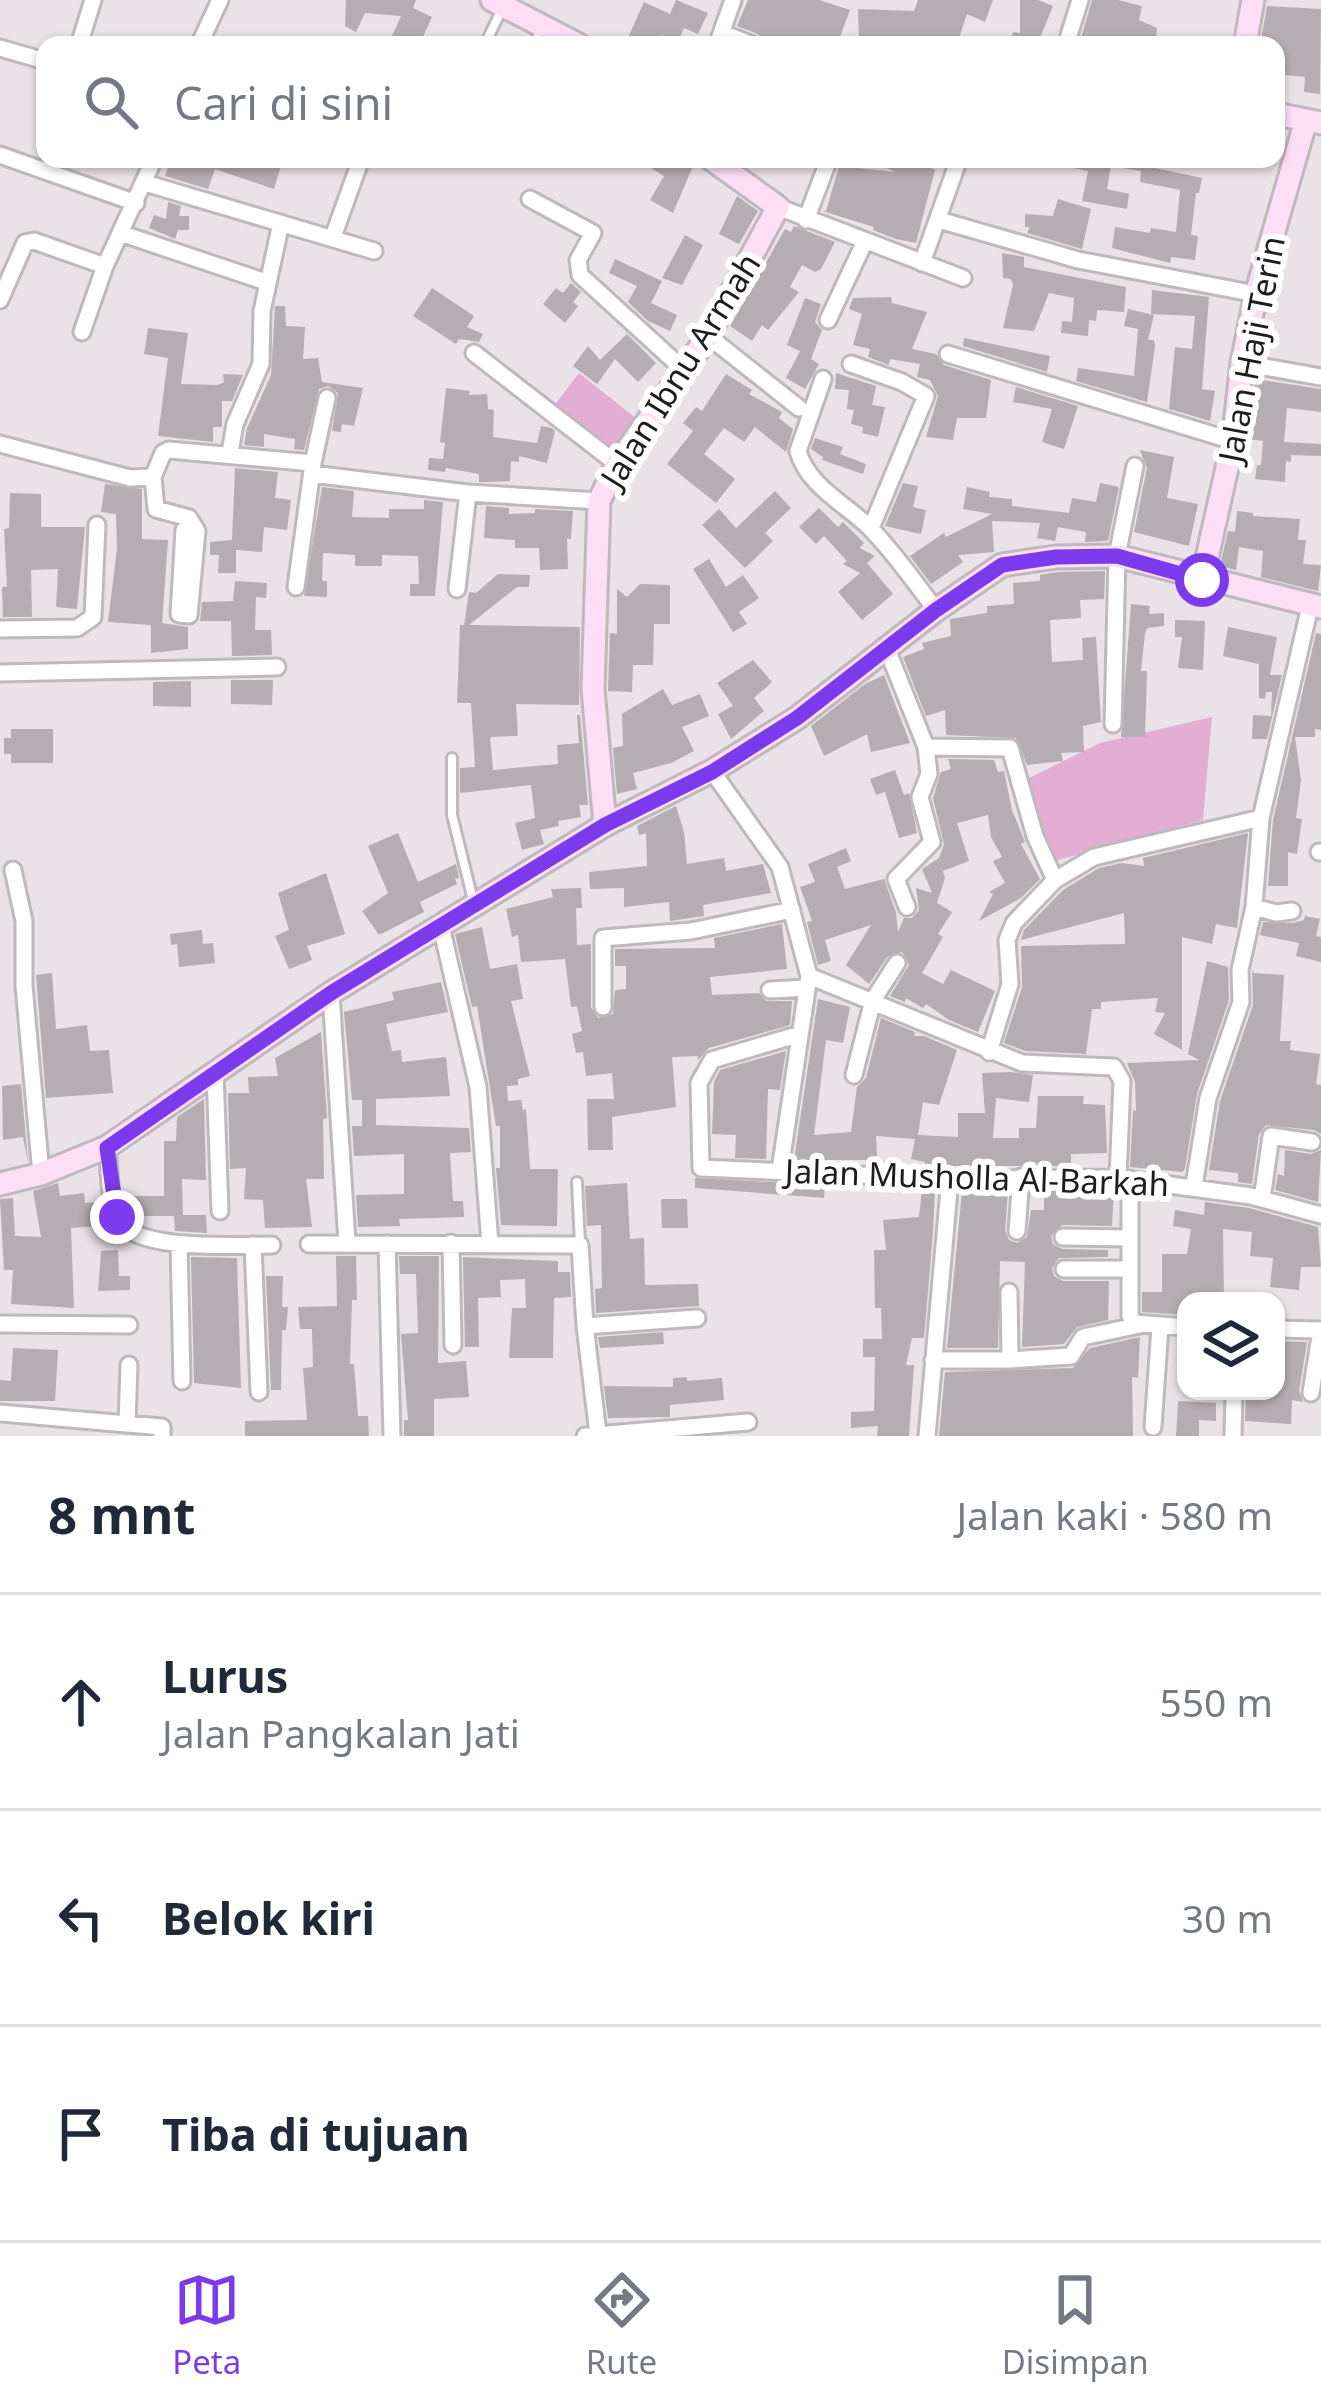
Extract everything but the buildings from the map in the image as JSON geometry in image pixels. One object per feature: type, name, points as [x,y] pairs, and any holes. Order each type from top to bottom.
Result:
[{"type":"main road","points":[[1246,36],[1253,0]]},
{"type":"main road","points":[[498,3],[538,36]]},
{"type":"main road","name":"Jalan Haji Terin","points":[[1202,580],[1233,441],[1256,294],[1313,122]]},
{"type":"main road","points":[[724,168],[778,207]]},
{"type":"main road","name":"Jalan Ibnu Armah","points":[[605,825],[593,689],[599,501],[617,464],[708,336],[778,207]]},
{"type":"main road","points":[[0,1184],[107,1148],[331,993],[605,825],[712,772],[797,718],[1002,565],[1056,557],[1117,556],[1316,607]]},
{"type":"street","points":[[82,36],[93,0]]},
{"type":"street","points":[[204,36],[220,0]]},
{"type":"street","points":[[720,36],[733,0]]},
{"type":"street","points":[[1069,36],[1080,0]]},
{"type":"street","points":[[0,48],[36,58]]},
{"type":"street","points":[[0,155],[36,168]]},
{"type":"street","points":[[37,168],[131,201]]},
{"type":"street","points":[[82,332],[105,266],[123,234],[131,201],[151,168]]},
{"type":"street","points":[[333,237],[358,168]]},
{"type":"street","points":[[806,220],[826,168]]},
{"type":"street","points":[[922,262],[956,168]]},
{"type":"street","points":[[145,183],[374,251]]},
{"type":"street","points":[[530,199],[593,233],[578,260],[580,274],[685,371]]},
{"type":"street","points":[[778,207],[963,278]]},
{"type":"street","points":[[939,220],[1078,260],[1256,294]]},
{"type":"street","points":[[230,452],[235,424],[261,364],[266,282],[281,224]]},
{"type":"street","points":[[123,234],[266,282]]},
{"type":"street","points":[[0,300],[25,243],[34,241],[105,266]]},
{"type":"street","points":[[828,320],[865,241]]},
{"type":"street","points":[[708,336],[799,408]]},
{"type":"street","points":[[474,353],[617,464]]},
{"type":"street","points":[[948,354],[1233,441]]},
{"type":"street","points":[[1242,363],[1321,377]]},
{"type":"street","points":[[851,364],[926,396],[871,528]]},
{"type":"street","points":[[823,379],[799,458],[817,482],[871,528],[936,610]]},
{"type":"street","points":[[296,586],[327,398]]},
{"type":"street","points":[[0,444],[130,478],[153,477]]},
{"type":"street","points":[[190,525],[184,530],[179,614],[188,616],[196,531],[189,518],[156,509],[153,477],[163,453],[170,450],[230,452],[468,493],[599,501]]},
{"type":"street","points":[[1113,724],[1117,556],[1135,466]]},
{"type":"street","points":[[457,589],[468,493]]},
{"type":"street","points":[[0,629],[86,624],[93,616],[97,525]]},
{"type":"street","points":[[1194,1186],[1208,1098],[1241,1002],[1240,970],[1253,907],[1261,818],[1316,607]]},
{"type":"street","points":[[887,649],[926,747],[928,774],[920,797],[932,842],[896,879],[907,907]]},
{"type":"street","points":[[0,673],[277,667]]},
{"type":"street","points":[[926,747],[1010,748],[1035,836],[1054,880]]},
{"type":"street","points":[[712,772],[780,867],[808,982],[780,1170]]},
{"type":"street","points":[[989,1052],[1010,983],[1007,940],[1014,923],[1054,880],[1094,857],[1261,818]]},
{"type":"street","points":[[13,870],[24,921],[24,986],[41,1174]]},
{"type":"street","points":[[1253,907],[1276,913],[1292,910]]},
{"type":"street","points":[[603,1007],[603,938],[691,932],[792,910]]},
{"type":"street","points":[[441,926],[478,1087],[490,1244]]},
{"type":"street","points":[[854,1076],[873,1000],[898,963]]},
{"type":"street","points":[[770,990],[808,982],[873,1000],[1022,1063],[1114,1067],[1122,1081],[1130,1316],[1139,1325]]},
{"type":"street","points":[[331,993],[347,1242]]},
{"type":"street","name":"Jalan Musholla Al-Barkah","points":[[800,1034],[712,1060],[699,1083],[701,1168],[950,1179],[1124,1179],[1262,1198],[1321,1215]]},
{"type":"street","points":[[215,1072],[220,1211]]},
{"type":"street","points":[[1262,1198],[1271,1136],[1312,1142]]},
{"type":"street","points":[[107,1148],[117,1217],[129,1232],[179,1244],[272,1245]]},
{"type":"street","points":[[1017,1231],[1021,1177]]},
{"type":"street","points":[[927,1436],[950,1179]]},
{"type":"street","points":[[1063,1237],[1128,1238]]},
{"type":"street","points":[[451,1243],[453,1345]]},
{"type":"street","points":[[179,1244],[182,1381]]},
{"type":"street","points":[[309,1244],[580,1245],[592,1435],[748,1422]]},
{"type":"street","points":[[387,1244],[392,1436]]},
{"type":"street","points":[[254,1245],[259,1392]]},
{"type":"street","points":[[1064,1269],[1128,1269]]},
{"type":"street","points":[[1009,1292],[1010,1360]]},
{"type":"street","points":[[584,1326],[697,1318]]},
{"type":"street","points":[[0,1324],[129,1325]]},
{"type":"street","points":[[933,1360],[1071,1356],[1083,1337],[1139,1325],[1177,1327]]},
{"type":"street","points":[[1153,1427],[1160,1327]]},
{"type":"street","points":[[1285,1329],[1321,1330],[1311,1393]]},
{"type":"street","points":[[127,1424],[129,1365]]},
{"type":"street","points":[[1232,1436],[1234,1400]]},
{"type":"street","points":[[0,1413],[81,1428],[162,1427],[162,1436]]},
{"type":"lane","points":[[488,36],[498,3]]},
{"type":"lane","points":[[452,758],[452,814],[466,883],[476,907]]},
{"type":"lane","points":[[577,1181],[580,1245]]},
{"type":"shaded area","points":[[579,373],[637,419],[611,449],[554,406]]},
{"type":"shaded area","points":[[1212,717],[1203,820],[1051,862],[1027,779],[1100,743]]},
{"type":"route","points":[[117,1217],[107,1148],[331,993],[605,825],[712,772],[797,718],[1002,565],[1056,557],[1117,556],[1202,580]]}]
